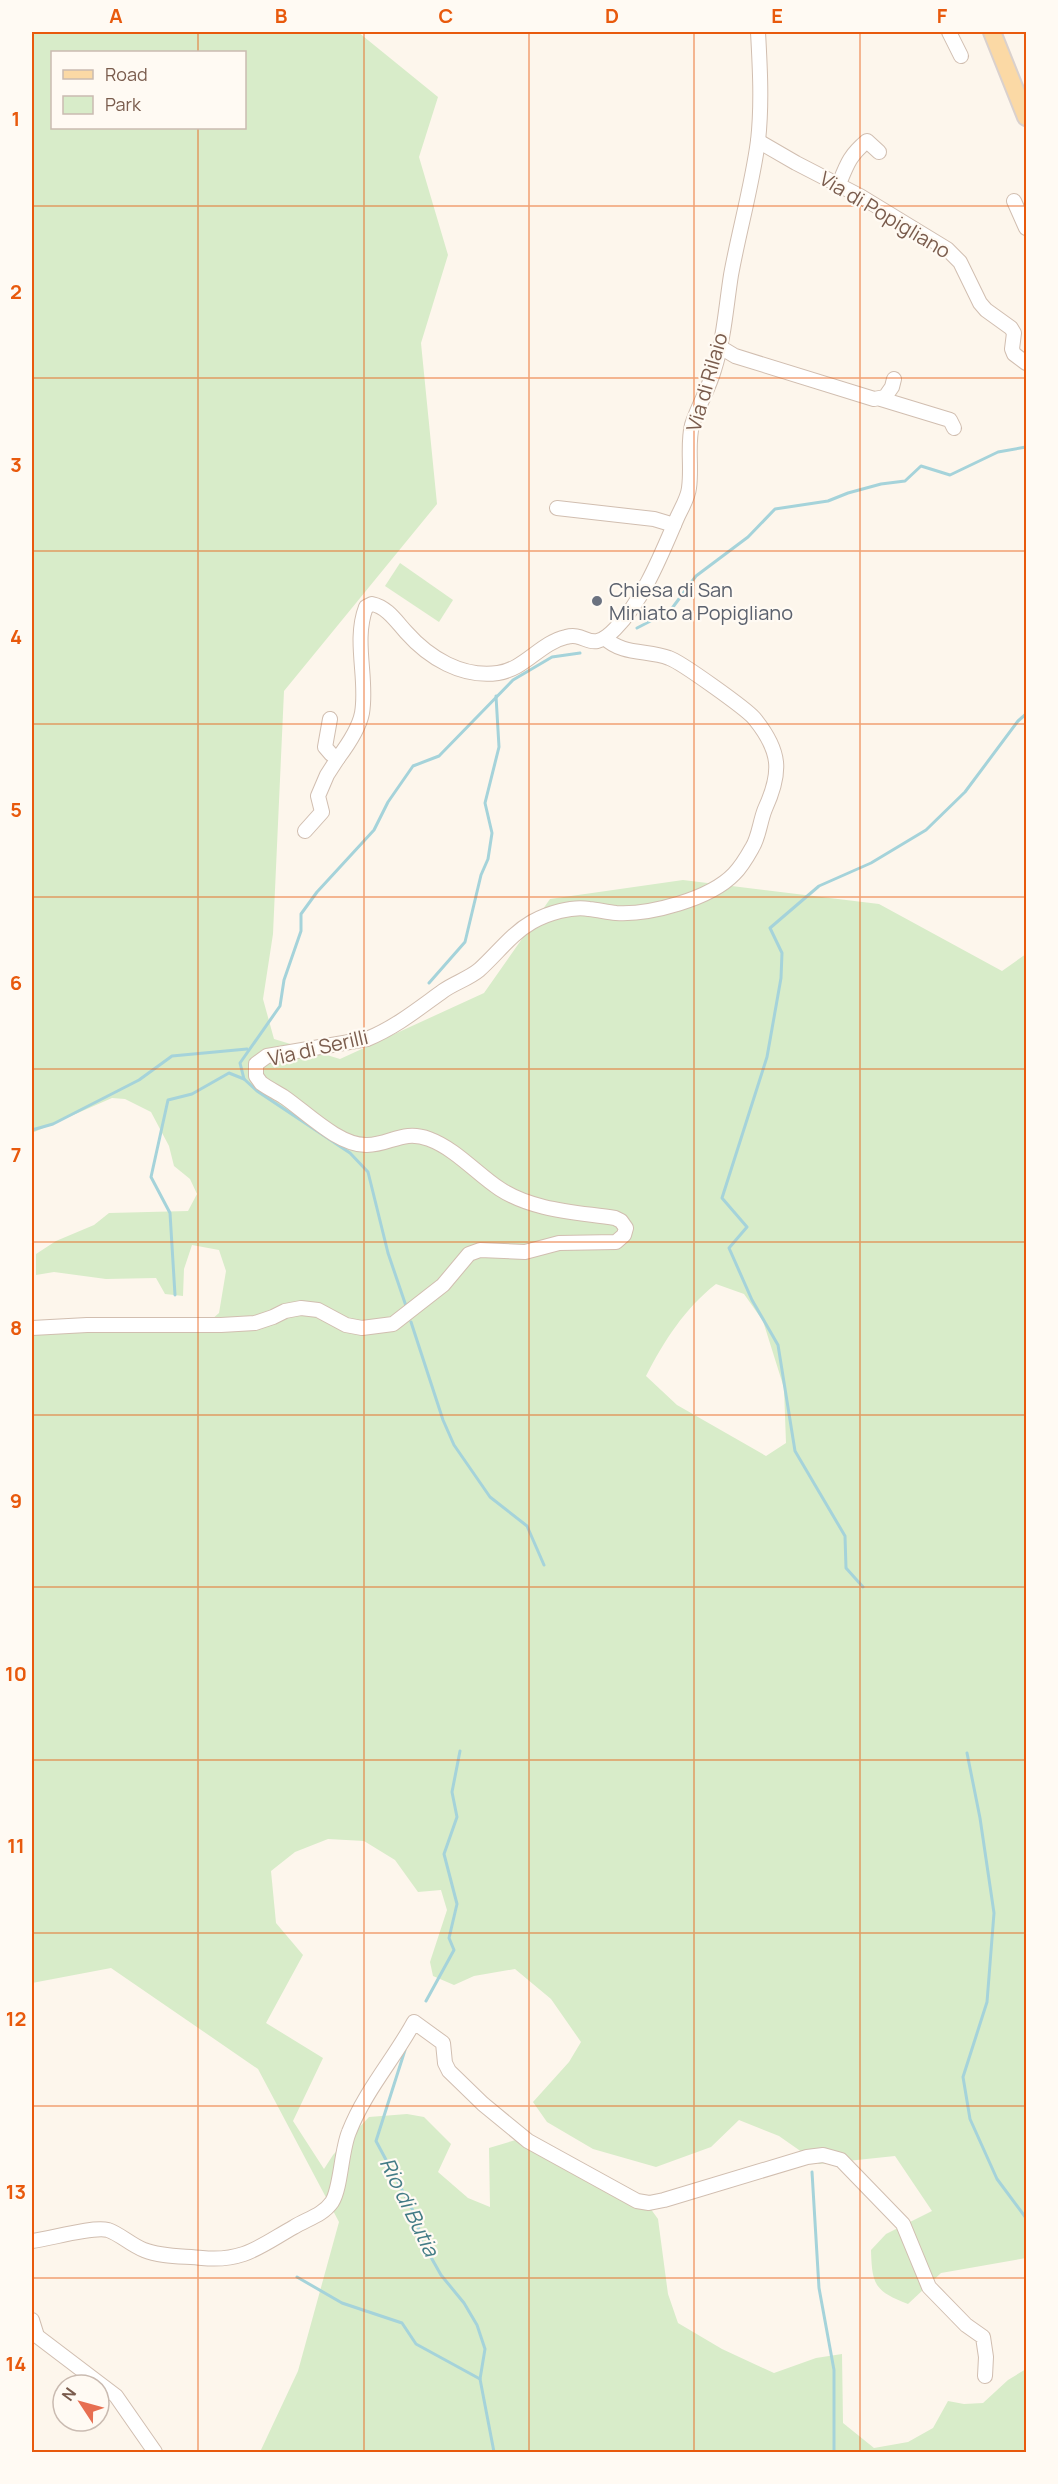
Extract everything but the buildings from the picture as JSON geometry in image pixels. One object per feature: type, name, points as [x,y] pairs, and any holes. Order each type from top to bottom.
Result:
[{"type":"main road","points":[[992,32],[1026,117]]},
{"type":"street","name":"Via di Rilaio","points":[[605,638],[616,628],[634,602],[657,562],[689,491],[692,428],[714,372],[720,347],[731,275],[758,141],[761,84],[758,32]]},
{"type":"street","points":[[949,32],[960,56]]},
{"type":"street","name":"Via di Popigliano","points":[[758,141],[839,184],[935,241],[954,255],[971,281],[980,303],[1011,328],[1014,333],[1012,349],[1014,354],[1026,363]]},
{"type":"street","points":[[839,184],[849,157],[867,141],[879,152]]},
{"type":"street","points":[[1014,201],[1026,228]]},
{"type":"street","points":[[720,347],[735,356],[950,420],[954,428]]},
{"type":"street","points":[[880,399],[888,394],[894,379]]},
{"type":"street","points":[[557,508],[654,519],[674,525]]},
{"type":"street","points":[[305,831],[322,812],[318,796],[327,775],[346,747],[362,715],[362,623],[366,607],[372,604],[386,610],[437,661],[477,671],[498,673],[516,667],[544,646],[567,636],[589,642],[599,642],[605,638]]},
{"type":"street","name":"Via di Serilli","points":[[32,1328],[255,1323],[285,1311],[301,1308],[318,1310],[346,1325],[362,1328],[393,1324],[443,1285],[469,1254],[480,1250],[525,1252],[559,1244],[616,1242],[624,1235],[626,1228],[621,1221],[615,1218],[545,1207],[519,1199],[502,1190],[458,1156],[428,1138],[401,1135],[378,1144],[364,1145],[333,1133],[261,1083],[255,1070],[256,1064],[267,1056],[367,1039],[382,1033],[417,1012],[443,991],[477,972],[504,944],[533,921],[567,910],[587,908],[627,914],[666,906],[706,894],[734,875],[754,846],[759,825],[774,792],[775,752],[753,717],[673,660],[620,647],[611,644],[605,638]]},
{"type":"street","points":[[330,719],[325,747],[330,754],[338,758]]},
{"type":"street","points":[[32,2241],[95,2229],[109,2230],[146,2251],[166,2254],[220,2260],[257,2251],[324,2211],[333,2200],[349,2132],[372,2086],[414,2022],[443,2043],[445,2064],[449,2071],[483,2104],[519,2133],[557,2158],[637,2201],[649,2203],[664,2200],[807,2157],[823,2155],[841,2160],[903,2224],[928,2287],[966,2325],[982,2337],[986,2357],[985,2376]]},
{"type":"street","points":[[32,2320],[37,2336],[116,2396],[155,2452]]},
{"type":"green space","points":[[32,32],[358,32],[438,97],[419,157],[448,255],[421,343],[437,504],[284,691],[273,934],[263,999],[274,1039],[340,1059],[484,993],[550,899],[683,880],[879,904],[1002,971],[1026,954],[1026,2258],[941,2273],[908,2304],[888,2295],[877,2285],[871,2262],[871,2250],[886,2234],[932,2211],[895,2156],[819,2164],[779,2136],[739,2120],[711,2147],[656,2167],[593,2149],[547,2122],[533,2102],[569,2062],[581,2042],[551,1999],[515,1969],[474,1976],[454,1985],[433,1976],[430,1962],[447,1910],[441,1890],[418,1892],[395,1860],[364,1841],[328,1839],[295,1852],[271,1871],[276,1923],[303,1955],[266,2023],[323,2058],[293,2121],[324,2169],[333,2155],[369,2117],[407,2114],[424,2117],[451,2144],[438,2172],[468,2198],[490,2207],[489,2148],[532,2135],[640,2194],[658,2219],[668,2294],[678,2323],[722,2349],[774,2373],[816,2358],[842,2354],[843,2423],[874,2448],[908,2442],[933,2428],[948,2401],[964,2404],[983,2403],[1008,2380],[1026,2369],[1026,2452],[260,2452],[298,2371],[339,2222],[258,2069],[111,1968],[32,1983],[32,1321],[211,1320],[219,1313],[226,1271],[219,1250],[192,1245],[184,1269],[183,1296],[165,1294],[156,1278],[106,1279],[54,1272],[36,1275],[36,1254],[56,1241],[94,1225],[109,1213],[188,1211],[197,1194],[190,1179],[174,1166],[169,1146],[151,1112],[125,1099],[112,1098],[32,1133]],"holes":[[[716,1284],[744,1294],[763,1321],[784,1388],[786,1443],[766,1456],[677,1405],[646,1376],[676,1326],[705,1293]]]},
{"type":"green space","points":[[400,563],[453,600],[439,622],[385,586]]},
{"type":"waterway","points":[[637,628],[670,611],[696,576],[748,537],[775,509],[828,501],[881,484],[905,481],[921,466],[950,475],[998,452],[1026,447]]},
{"type":"waterway","points":[[406,1306],[388,1253],[368,1172],[350,1153],[257,1091],[244,1079],[240,1063],[280,1006],[284,980],[301,931],[301,914],[317,892],[374,830],[388,802],[413,766],[439,756],[513,680],[552,657],[580,653]]},
{"type":"waterway","points":[[429,983],[465,942],[481,875],[488,859],[492,833],[485,803],[499,747],[496,696]]},
{"type":"waterway","points":[[863,1587],[846,1568],[845,1536],[795,1451],[778,1345],[752,1300],[729,1248],[747,1227],[722,1198],[767,1057],[781,978],[782,953],[770,928],[819,886],[871,863],[926,830],[965,792],[1018,721],[1026,714]]},
{"type":"waterway","points":[[32,1130],[53,1124],[139,1080],[172,1056],[247,1049]]},
{"type":"waterway","points":[[175,1295],[170,1213],[151,1177],[168,1100],[192,1094],[229,1073],[244,1079]]},
{"type":"waterway","points":[[411,1322],[443,1420],[454,1445],[490,1497],[527,1526],[544,1565]]},
{"type":"waterway","name":"Rio di Butia","points":[[426,2001],[454,1950],[449,1938],[457,1904],[444,1854],[457,1817],[452,1792],[460,1751]]},
{"type":"waterway","points":[[967,1753],[980,1818],[994,1913],[987,2002],[963,2077],[970,2119],[997,2179],[1026,2218]]},
{"type":"waterway","name":"Rio di Butia","points":[[405,2050],[376,2141],[418,2220],[419,2236],[441,2275],[464,2303],[477,2325],[485,2349],[480,2379],[494,2452]]},
{"type":"waterway","points":[[812,2172],[819,2288],[834,2370],[834,2452]]},
{"type":"waterway","points":[[297,2277],[342,2303],[402,2323],[416,2344],[480,2379]]},
{"type":"place","name":"Chiesa di San Miniato a Popigliano","points":[[597,601]]}]
